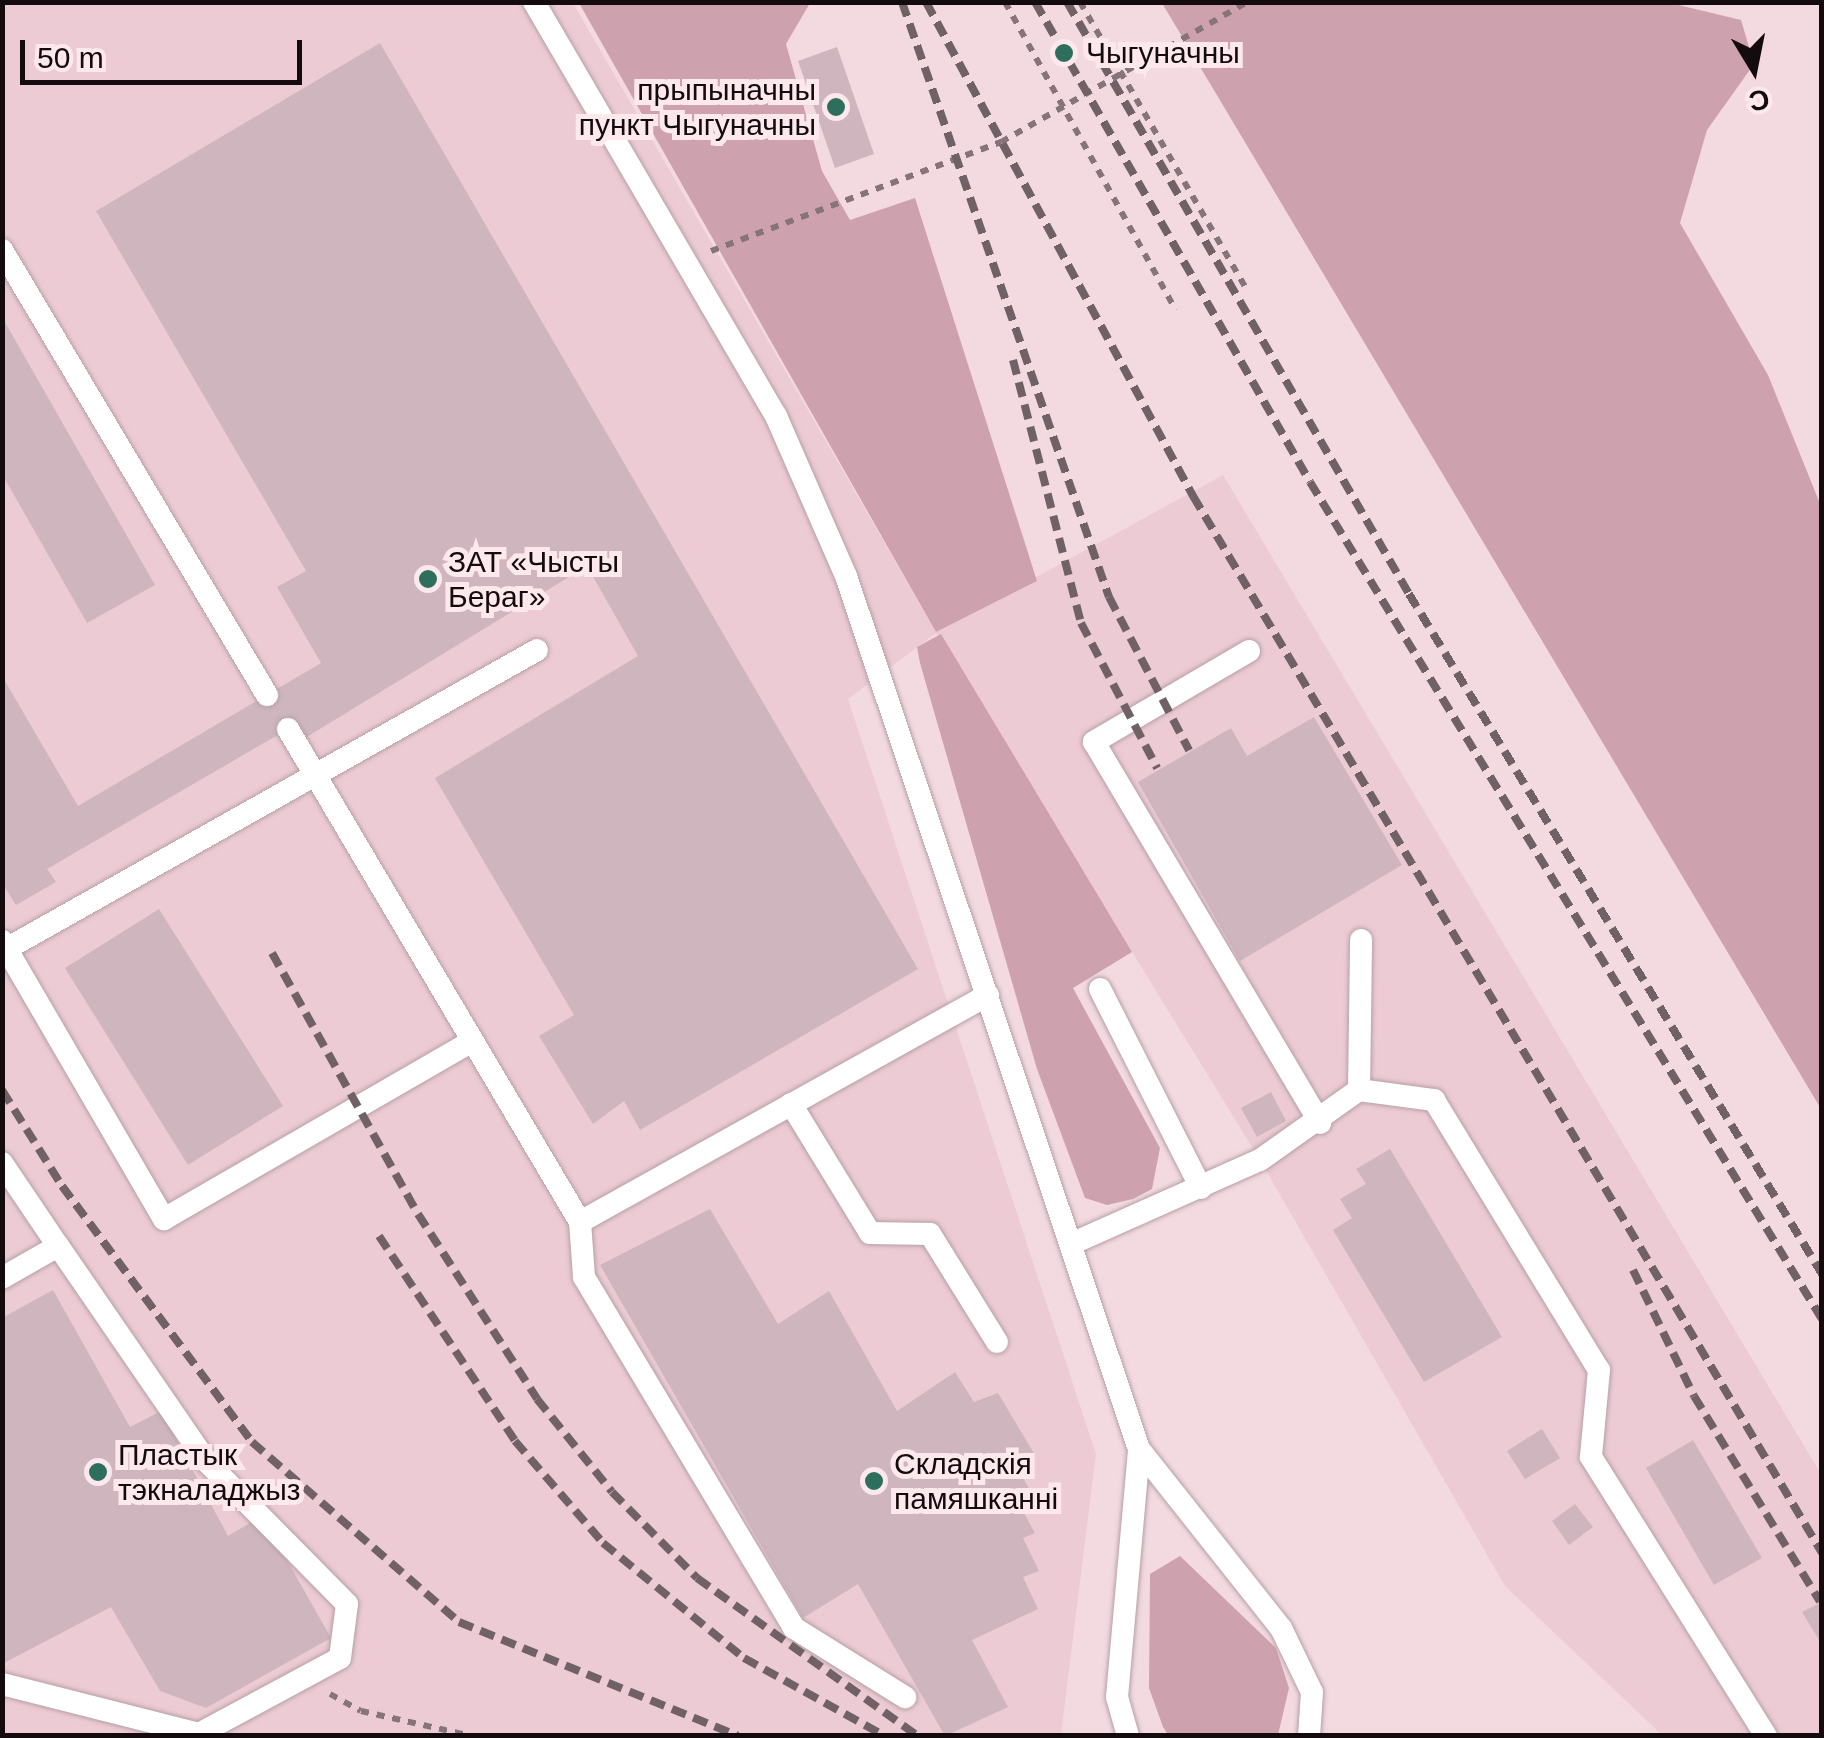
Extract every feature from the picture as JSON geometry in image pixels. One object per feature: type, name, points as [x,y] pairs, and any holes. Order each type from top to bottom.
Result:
[{"type":"lane","points":[[534,2],[776,416],[846,576],[1140,1449],[1282,1628],[1312,1692],[1310,1736]]},
{"type":"lane","points":[[2,250],[267,695]]},
{"type":"lane","points":[[472,1041],[164,1218],[5,945],[316,778],[537,650]]},
{"type":"lane","points":[[1249,651],[1094,742],[1320,1123]]},
{"type":"lane","points":[[288,729],[580,1222],[584,1276],[794,1628],[905,1697]]},
{"type":"lane","points":[[1359,1090],[1361,940]]},
{"type":"lane","points":[[1100,990],[1202,1188]]},
{"type":"lane","points":[[580,1222],[988,995]]},
{"type":"lane","points":[[1070,1244],[1202,1188],[1320,1123],[1359,1090],[1434,1100],[1599,1370],[1591,1458],[1766,1736]]},
{"type":"lane","points":[[791,1104],[870,1232],[930,1234],[997,1342]]},
{"type":"lane","points":[[2,1163],[206,1461],[348,1604],[340,1658],[198,1734],[2,1684]]},
{"type":"lane","points":[[2,1278],[58,1246]]},
{"type":"lane","points":[[1128,1736],[1117,1697],[1140,1449]]},
{"type":"path","points":[[1005,2],[1176,310]]},
{"type":"path","points":[[1080,2],[1248,292]]},
{"type":"path","points":[[684,261],[1067,110],[1248,2]]},
{"type":"path","points":[[302,1678],[360,1711],[472,1736]]},
{"type":"shaded area","points":[[1666,2],[1741,20],[1754,64],[1707,130],[1680,223],[1768,375],[1821,506],[1821,1109],[1162,3]]},
{"type":"shaded area","points":[[3,3],[573,3],[936,632],[1223,475],[1821,1474],[1821,1735],[1662,1735],[1505,1586],[1260,1160],[936,633],[848,699],[1096,1454],[1061,1735],[3,1736]]},
{"type":"shaded area","points":[[579,3],[810,3],[786,44],[822,171],[850,220],[915,198],[1037,581],[936,632]]},
{"type":"shaded area","points":[[941,634],[1132,952],[1073,988],[1160,1148],[1152,1189],[1133,1199],[1107,1205],[1085,1198],[1037,1069],[920,663],[917,647]]},
{"type":"shaded area","points":[[1180,1556],[1276,1648],[1289,1688],[1278,1735],[1168,1735],[1163,1727],[1149,1688],[1150,1574]]},
{"type":"building","name":"ЗАТ «Чысты Бераг»","points":[[380,43],[918,969],[640,1130],[624,1101],[593,1124],[539,1036],[574,1015],[435,778],[638,656],[587,566],[305,738],[288,729],[47,869],[56,882],[16,905],[2,883],[2,676],[78,806],[321,663],[277,587],[306,571],[96,211]]},
{"type":"building","name":"прыпыначны пункт Чыгуначны","points":[[837,47],[874,154],[835,168],[798,61]]},
{"type":"building","points":[[2,317],[155,585],[87,623],[2,474]]},
{"type":"building","points":[[1314,717],[1402,865],[1240,961],[1138,782],[1231,728],[1247,756]]},
{"type":"building","points":[[159,909],[283,1106],[188,1165],[65,968]]},
{"type":"building","points":[[1271,1092],[1286,1121],[1257,1137],[1241,1108]]},
{"type":"building","points":[[1390,1149],[1502,1337],[1424,1382],[1333,1230],[1352,1218],[1340,1199],[1366,1184],[1356,1169]]},
{"type":"building","name":"Складскія памяшканні","points":[[710,1209],[778,1324],[829,1291],[897,1411],[955,1372],[974,1402],[998,1393],[1035,1455],[1016,1466],[1034,1497],[1019,1504],[1035,1533],[1023,1538],[1039,1571],[1023,1577],[1038,1609],[972,1640],[1008,1707],[945,1736],[858,1584],[803,1618],[600,1265]]},
{"type":"building","name":"Пластык тэкналаджыз","points":[[53,1290],[130,1427],[161,1411],[228,1536],[262,1516],[331,1638],[206,1708],[160,1691],[111,1607],[2,1664],[2,1318]]},
{"type":"building","points":[[1542,1429],[1560,1458],[1525,1479],[1507,1451]]},
{"type":"building","points":[[1693,1440],[1762,1558],[1714,1585],[1646,1468]]},
{"type":"building","points":[[1575,1504],[1593,1527],[1569,1545],[1552,1521]]},
{"type":"building","points":[[1822,1602],[1822,1645],[1802,1612]]},
{"type":"railway","points":[[902,2],[1109,597],[1189,750]]},
{"type":"railway","points":[[926,2],[1193,496],[1822,1553]]},
{"type":"railway","points":[[1035,2],[1310,482],[1822,1319]]},
{"type":"railway","points":[[1067,2],[1409,594],[1822,1274]]},
{"type":"railway","points":[[1013,360],[1081,623],[1157,768]]},
{"type":"railway","points":[[272,953],[418,1214],[537,1399],[612,1492],[697,1578],[918,1736]]},
{"type":"railway","points":[[2,1090],[62,1186],[252,1442],[459,1622],[738,1736]]},
{"type":"railway","points":[[379,1236],[515,1441],[603,1543],[744,1658],[885,1736]]},
{"type":"railway","points":[[1633,1270],[1694,1396],[1820,1602]]},
{"type":"place","name":"Чыгуначны","points":[[1064,53]]},
{"type":"place","name":"прыпыначны пункт Чыгуначны","points":[[836,107]]},
{"type":"place","name":"ЗАТ «Чысты Бераг»","points":[[428,579]]},
{"type":"place","name":"Пластык тэкналаджыз","points":[[98,1472]]},
{"type":"place","name":"Складскія памяшканні","points":[[874,1481]]}]
